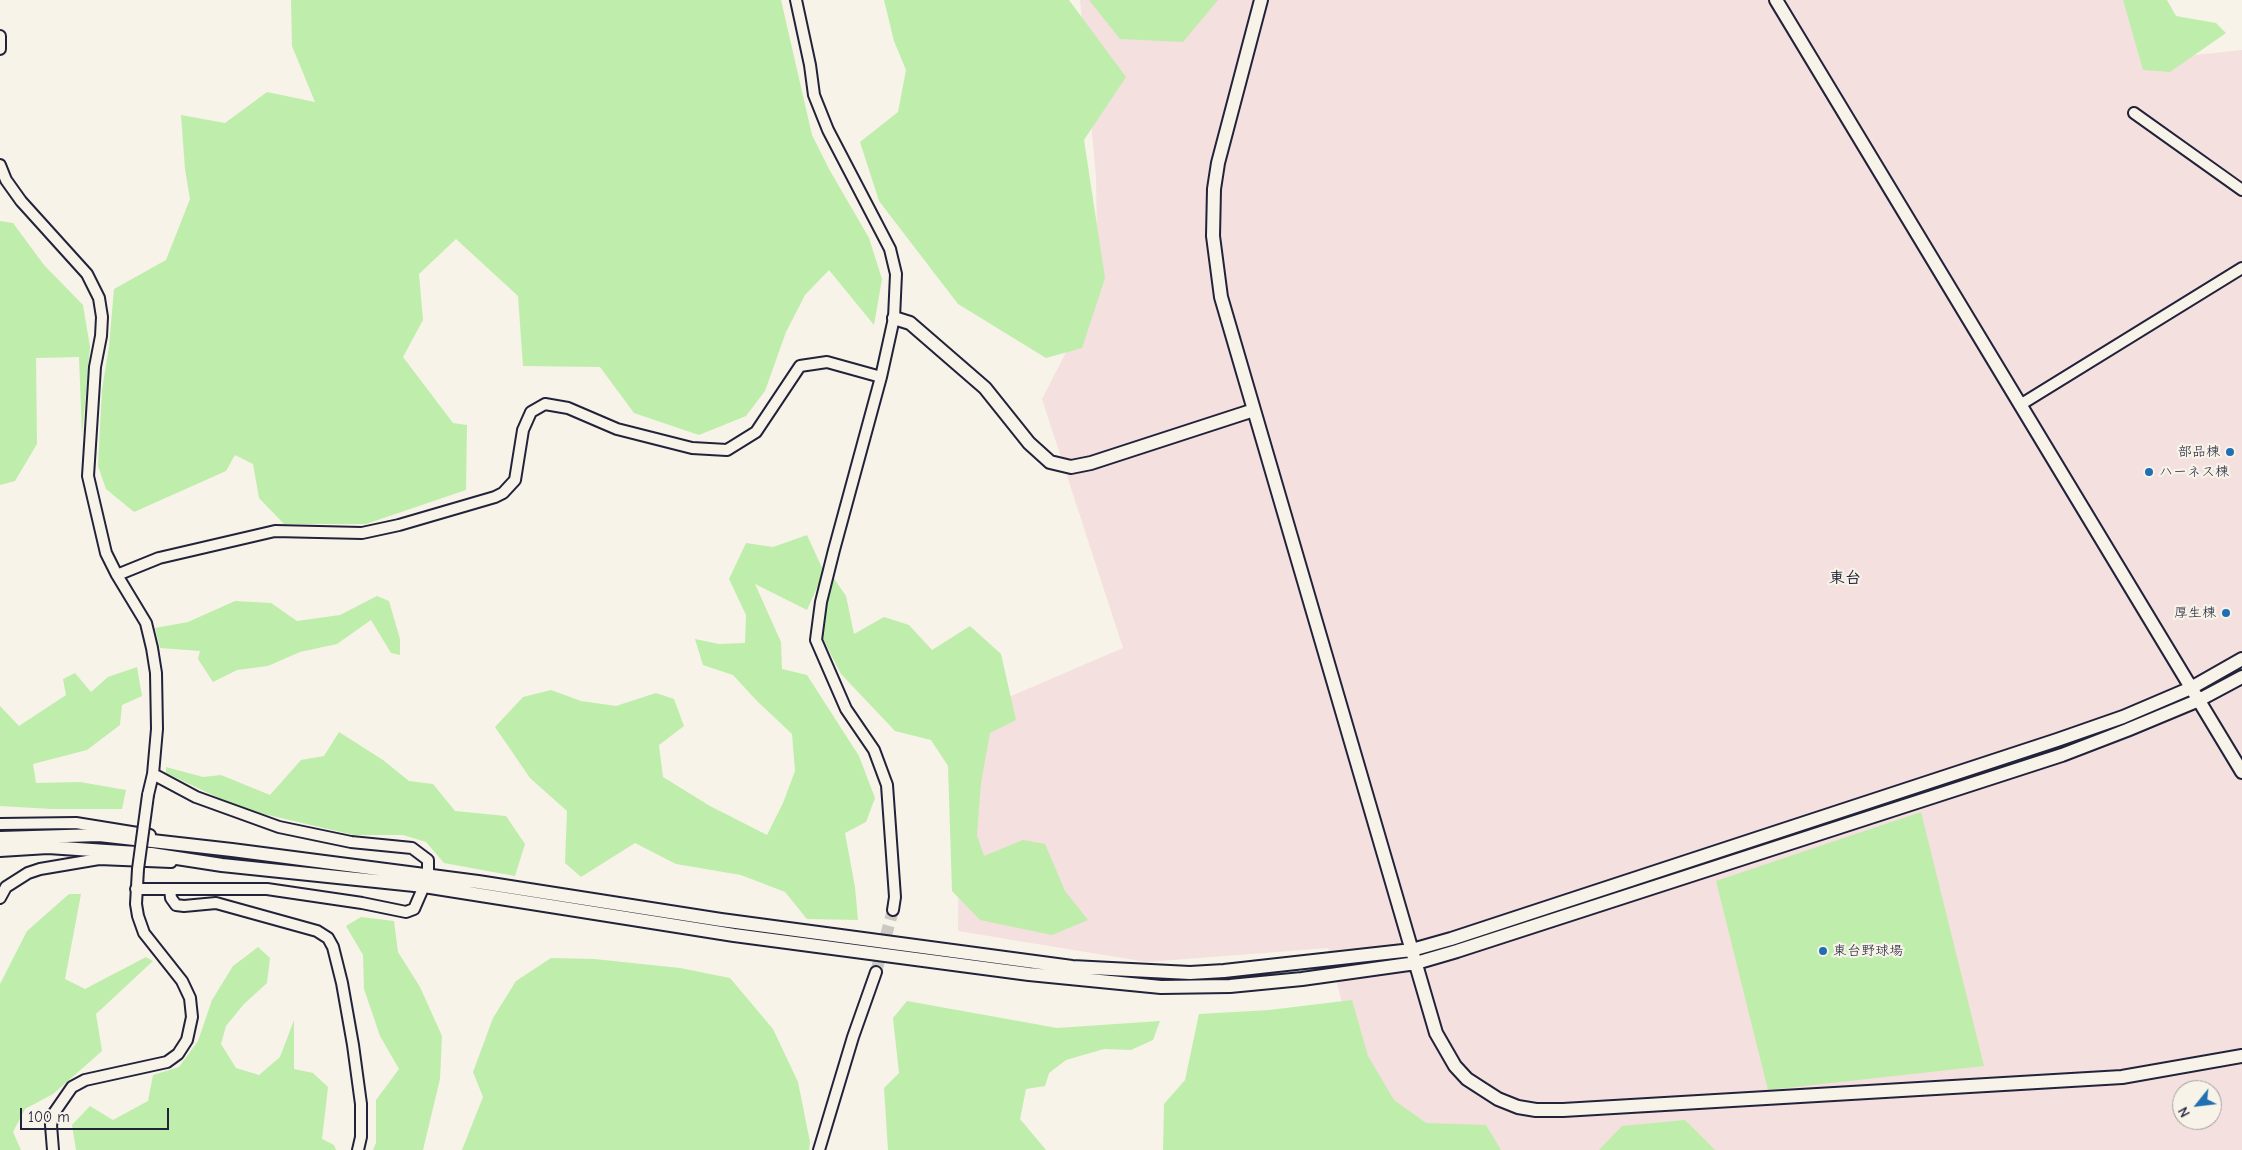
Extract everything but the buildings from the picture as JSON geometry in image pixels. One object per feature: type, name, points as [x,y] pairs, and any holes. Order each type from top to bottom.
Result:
[{"type":"street","points":[[796,0],[810,65],[814,95],[828,130],[890,248],[896,274],[894,318],[821,602],[816,640],[846,710],[874,750],[887,785],[894,897],[893,910]]},
{"type":"street","points":[[1261,0],[1218,163],[1212,218],[1214,259],[1221,297],[1436,1033],[1455,1066],[1467,1079],[1498,1099],[1518,1107],[1536,1110],[2122,1077],[2242,1056]]},
{"type":"street","points":[[1776,0],[2242,772]]},
{"type":"street","points":[[0,36],[0,49]]},
{"type":"street","points":[[2134,114],[2242,190]]},
{"type":"street","points":[[0,165],[6,180],[21,202],[87,274],[99,298],[102,336],[95,368],[88,476],[106,553],[146,623],[156,673],[157,729],[153,774],[148,795],[138,869],[136,889],[138,916],[144,933],[182,981],[190,998],[192,1017],[188,1040],[178,1054],[167,1062],[84,1080],[72,1087],[54,1113],[51,1124],[53,1150]]},
{"type":"street","points":[[2020,405],[2242,268]]},
{"type":"street","points":[[894,318],[910,323],[985,388],[1029,444],[1050,462],[1071,467],[1091,464],[1254,410]]},
{"type":"street","points":[[117,575],[159,558],[275,532],[362,533],[399,525],[495,497],[503,493],[515,480],[523,430],[531,412],[545,404],[568,408],[617,429],[692,448],[727,450],[756,432],[800,366],[827,362],[880,377]]},
{"type":"street","points":[[0,898],[6,887],[28,873],[99,859],[222,865],[426,882],[478,882],[721,920],[1072,967],[1190,973],[1412,950],[1523,916],[2123,717],[2191,688],[2242,660]]},
{"type":"street","points":[[0,824],[76,823],[725,934],[910,960],[1161,987],[1230,986],[1275,982],[1416,963],[1518,932],[2062,755],[2199,700],[2242,677]]},
{"type":"street","points":[[136,889],[267,890],[362,903],[406,912],[414,909],[426,882],[428,860],[412,848],[351,842],[279,827],[196,798],[153,774]]},
{"type":"street","points":[[0,838],[99,835],[232,850]]},
{"type":"street","points":[[0,850],[48,846],[86,848],[151,854],[222,865]]},
{"type":"street","points":[[170,889],[171,898],[176,905],[216,903],[317,931],[328,938],[333,947],[342,982],[353,1045],[361,1104],[361,1137],[358,1150]]},
{"type":"street","points":[[819,1150],[853,1037],[876,972]]},
{"type":"shaded area","points":[[1080,0],[2131,0],[2149,60],[2242,50],[2242,1150],[1410,1150],[1357,1061],[1328,948],[1147,962],[958,931],[960,718],[1123,648],[1042,399],[1098,290],[1096,177]]},
{"type":"green space","points":[[291,0],[781,0],[812,135],[829,169],[869,238],[882,279],[874,325],[829,270],[805,295],[786,332],[765,391],[746,416],[699,435],[634,413],[600,367],[523,366],[518,296],[456,239],[419,274],[423,320],[403,357],[453,423],[467,425],[466,490],[366,524],[284,524],[259,498],[253,464],[235,455],[226,471],[134,512],[106,489],[98,466],[102,390],[109,346],[114,289],[166,260],[190,199],[185,169],[181,115],[225,123],[267,92],[315,102],[292,46]]},
{"type":"green space","points":[[884,0],[1069,0],[1126,77],[1084,140],[1105,278],[1082,348],[1046,358],[958,304],[879,201],[860,142],[898,112],[906,70],[894,41]]},
{"type":"green space","points":[[1089,0],[1218,0],[1183,42],[1120,39]]},
{"type":"green space","points":[[2123,0],[2167,0],[2176,16],[2216,23],[2226,33],[2170,72],[2143,70]]},
{"type":"green space","points":[[0,221],[13,223],[44,265],[83,305],[90,347],[82,436],[79,357],[36,358],[37,444],[15,481],[0,485]]},
{"type":"green space","points":[[807,535],[824,572],[807,610],[755,584],[781,642],[782,669],[807,675],[859,756],[875,798],[866,822],[845,833],[855,887],[858,920],[807,919],[785,892],[741,875],[676,864],[635,843],[581,877],[565,863],[567,811],[530,778],[495,727],[523,697],[551,690],[581,701],[616,706],[656,693],[674,699],[684,726],[659,745],[663,777],[710,806],[767,835],[783,803],[795,771],[792,734],[733,675],[703,665],[695,639],[719,644],[745,643],[746,615],[729,579],[746,543],[773,547]]},
{"type":"green space","points":[[831,574],[846,596],[854,634],[884,617],[909,625],[932,650],[970,626],[1001,654],[1016,720],[990,733],[981,783],[977,835],[984,856],[1023,840],[1045,844],[1065,891],[1088,920],[1052,935],[980,920],[952,891],[948,766],[931,740],[895,731],[841,674],[819,631]]},
{"type":"green space","points":[[377,596],[389,601],[400,639],[400,655],[391,653],[371,620],[337,644],[300,652],[268,666],[237,670],[213,682],[198,659],[200,651],[160,648],[155,628],[188,622],[235,601],[271,603],[297,621],[340,615]]},
{"type":"green space","points":[[137,667],[142,696],[122,705],[120,725],[87,750],[33,764],[36,783],[80,782],[126,790],[122,809],[52,809],[0,806],[0,706],[19,726],[66,695],[63,679],[75,673],[91,692],[108,677]]},
{"type":"green space","points":[[339,732],[383,760],[409,781],[433,784],[455,811],[506,816],[525,844],[515,876],[444,863],[426,842],[403,835],[354,835],[242,809],[166,773],[166,767],[203,777],[221,775],[270,795],[301,760],[324,756]]},
{"type":"green space","points":[[1921,812],[1984,1066],[1768,1090],[1716,881]]},
{"type":"green space","points":[[69,894],[81,894],[65,979],[85,989],[146,957],[153,961],[96,1014],[102,1051],[53,1094],[25,1109],[13,1132],[21,1150],[0,1150],[0,984],[27,931]]},
{"type":"green space","points":[[361,917],[394,921],[398,952],[420,987],[442,1036],[440,1079],[423,1150],[373,1150],[376,1143],[376,1100],[399,1069],[380,1036],[364,989],[363,955],[346,926]]},
{"type":"green space","points":[[258,947],[270,958],[267,983],[244,1004],[226,1026],[221,1044],[236,1068],[259,1075],[280,1057],[294,1020],[294,1069],[313,1073],[328,1087],[322,1139],[334,1145],[336,1150],[76,1150],[72,1125],[90,1106],[113,1120],[148,1101],[153,1075],[179,1067],[198,1041],[212,1000],[233,966]]},
{"type":"green space","points":[[551,958],[594,959],[680,968],[730,978],[773,1029],[798,1082],[810,1142],[809,1150],[462,1150],[483,1097],[473,1072],[493,1018],[516,981]]},
{"type":"green space","points":[[1352,1000],[1368,1056],[1394,1100],[1426,1123],[1486,1125],[1501,1150],[1163,1150],[1164,1104],[1185,1080],[1199,1014],[1269,1010]]},
{"type":"green space","points":[[907,1001],[1057,1028],[1160,1021],[1153,1040],[1131,1050],[1104,1049],[1066,1060],[1049,1073],[1045,1086],[1026,1089],[1020,1119],[1046,1150],[888,1150],[884,1088],[899,1073],[893,1018]]},
{"type":"green space","points":[[1685,1120],[1715,1150],[1599,1150],[1622,1126]]},
{"type":"tunnel","points":[[876,972],[893,910]]},
{"type":"place","name":"部品棟","points":[[2230,452]]},
{"type":"place","name":"ハーネス棟","points":[[2149,472]]},
{"type":"place","name":"厚生棟","points":[[2226,613]]},
{"type":"place","name":"東台野球場","points":[[1823,951]]},
{"type":"district","name":"東台","points":[[1845,578]]}]
